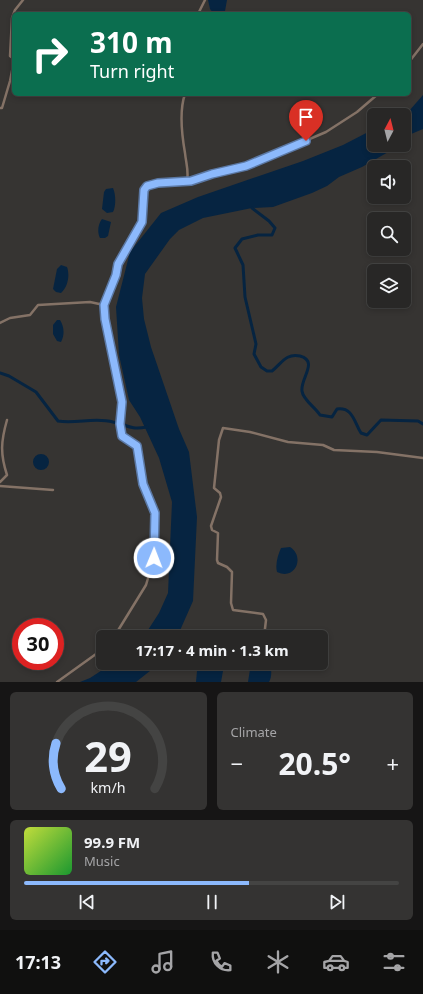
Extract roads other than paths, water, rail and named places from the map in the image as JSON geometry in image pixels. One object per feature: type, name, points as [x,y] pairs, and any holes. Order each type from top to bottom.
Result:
[{"type":"street","points":[[14,12],[23,0]]},
{"type":"street","points":[[199,12],[205,0]]},
{"type":"street","points":[[12,21],[10,56],[12,58]]},
{"type":"street","points":[[411,59],[423,44]]},
{"type":"street","points":[[0,108],[2,108],[6,98],[12,70]]},
{"type":"street","points":[[185,96],[182,109],[182,133],[189,170],[187,181]]},
{"type":"street","points":[[118,630],[146,585],[154,558],[155,513],[143,484],[137,446],[122,436],[120,424],[122,402],[105,319],[104,305],[121,257],[142,222],[144,190],[147,186],[158,183],[187,181],[246,166],[318,136],[357,112],[376,96]]},
{"type":"street","points":[[0,323],[10,318],[30,314],[38,305],[90,302],[104,305]]},
{"type":"street","points":[[0,482],[7,475],[1,463],[0,444],[7,420]]},
{"type":"street","points":[[265,630],[266,620],[263,614],[233,610],[230,596],[232,572],[227,567],[218,563],[217,560],[218,533],[212,530],[212,526],[221,497],[220,493],[214,488],[219,440],[223,428],[250,432],[288,442],[323,445],[334,450],[377,452],[423,458]]},
{"type":"street","points":[[0,486],[53,490]]},
{"type":"street","points":[[58,682],[96,654]]},
{"type":"water","points":[[208,0],[227,0],[225,11],[223,12],[212,12],[210,9]]},
{"type":"water","points":[[423,95],[423,129],[411,134],[411,109]]},
{"type":"water","points":[[367,133],[367,152],[388,152],[374,160],[367,160],[367,164],[339,177],[327,186],[312,193],[273,207],[252,208],[203,218],[179,230],[170,239],[145,274],[142,298],[144,319],[151,347],[179,429],[189,452],[197,517],[193,601],[180,630],[148,630],[159,613],[168,593],[172,502],[159,458],[140,417],[129,400],[119,355],[116,307],[130,252],[161,213],[198,197],[303,161],[343,145]]},
{"type":"water","points":[[113,188],[115,207],[113,212],[107,213],[102,209],[104,192],[106,189]]},
{"type":"water","points":[[102,219],[111,222],[108,236],[105,238],[100,238],[98,233]]},
{"type":"water","points":[[61,265],[67,267],[68,281],[61,293],[56,292],[53,289],[57,269]]},
{"type":"water","points":[[57,320],[60,320],[63,328],[61,342],[57,341],[53,334],[53,325]]},
{"type":"water","points":[[41,454],[48,459],[49,462],[44,469],[41,470],[34,465],[33,462],[38,455]]},
{"type":"water","points":[[290,547],[295,551],[297,556],[296,566],[289,573],[284,574],[277,572],[278,557],[281,548]]},
{"type":"water","points":[[102,670],[151,670],[136,682],[80,682],[90,678]]},
{"type":"water","points":[[223,670],[221,682],[196,682],[197,671]]},
{"type":"water","points":[[250,670],[271,670],[271,678],[269,682],[248,682]]},
{"type":"waterway","points":[[252,208],[269,221],[275,228],[272,235],[258,235],[242,239],[235,248],[243,265],[245,297],[256,344],[254,354],[261,367],[267,371],[272,371],[288,357],[295,355],[305,358],[308,362],[308,366],[302,391],[307,400],[320,415],[332,417],[337,409],[347,410],[361,433],[367,435],[381,420],[418,421],[423,424]]},
{"type":"waterway","points":[[0,373],[9,376],[36,392],[58,421],[72,422],[99,420],[113,422],[132,428],[147,427]]}]
